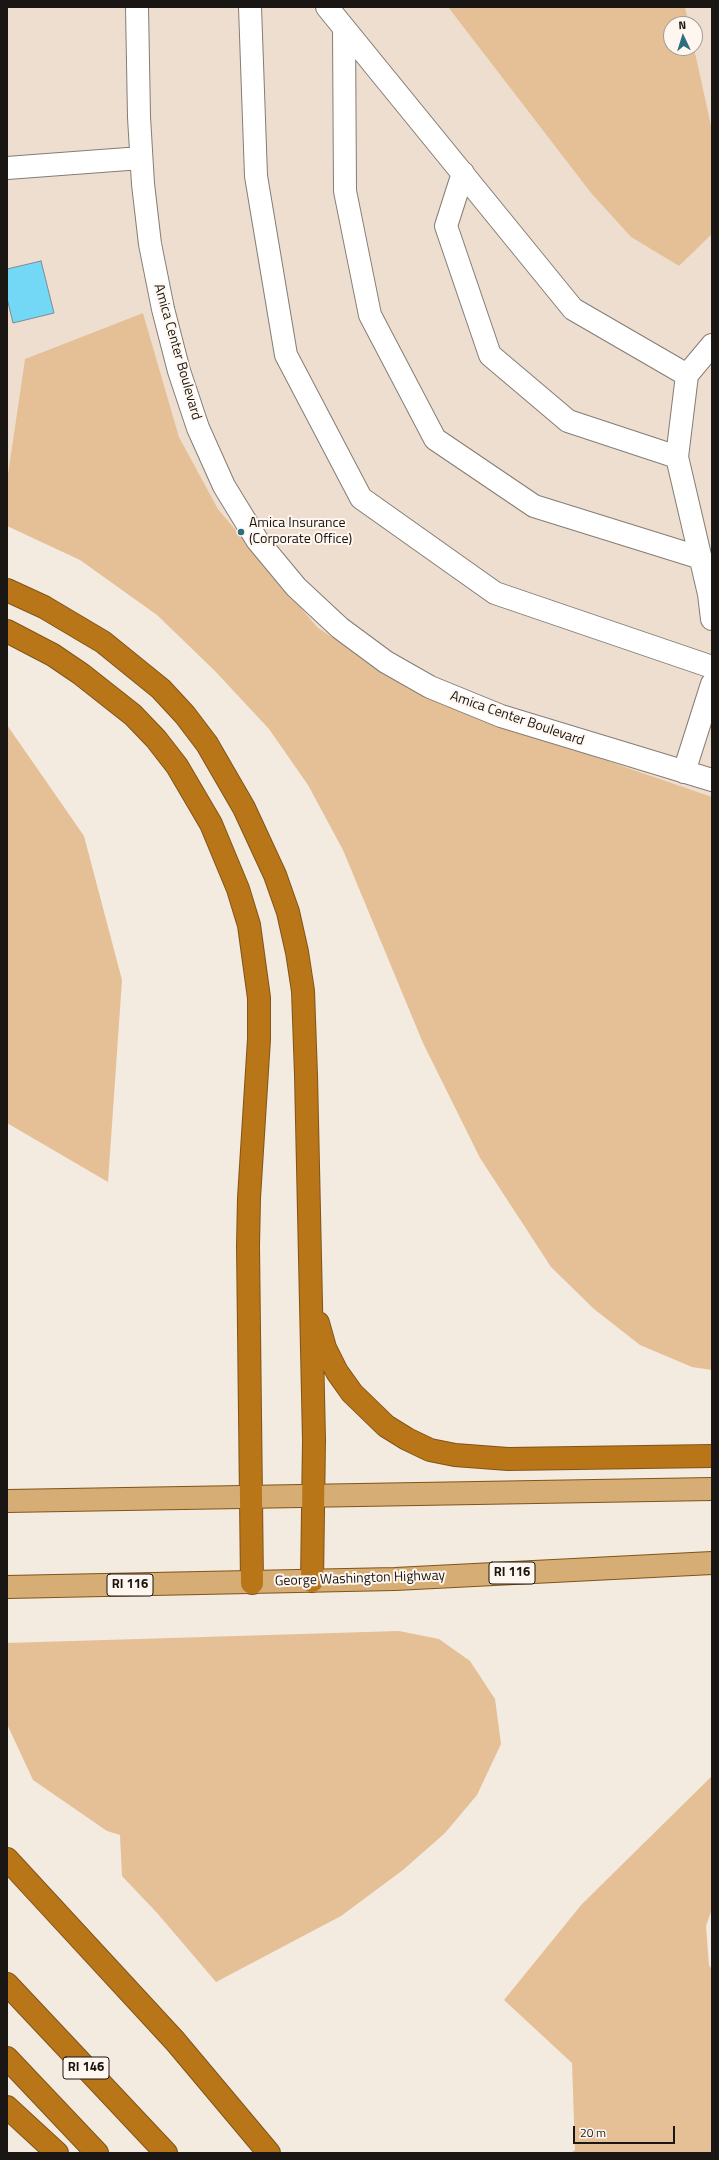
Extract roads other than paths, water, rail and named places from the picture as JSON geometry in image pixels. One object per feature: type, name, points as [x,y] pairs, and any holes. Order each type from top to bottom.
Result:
[{"type":"highway","points":[[7,590],[44,607],[103,642],[161,689],[185,715],[207,744],[244,808],[267,855],[288,912],[297,952],[302,991],[311,1285],[313,1497],[312,1581]]},
{"type":"highway","points":[[7,631],[53,655],[81,674],[133,715],[156,739],[177,766],[211,824],[238,889],[249,925],[255,962],[259,1032],[248,1240],[252,1582]]},
{"type":"highway","points":[[311,1285],[313,1303],[325,1348],[337,1372],[352,1393],[386,1426],[407,1440],[430,1450],[455,1455],[508,1458],[712,1456]]},
{"type":"highway","points":[[7,1859],[175,2041],[269,2153]]},
{"type":"highway","name":"RI 146","points":[[7,1984],[166,2153]]},
{"type":"highway","points":[[7,2058],[97,2153]]},
{"type":"highway","points":[[7,2107],[57,2153]]},
{"type":"main road","points":[[7,1501],[313,1497],[712,1489]]},
{"type":"main road","name":"George Washington Highway","points":[[7,1587],[312,1581],[712,1563]]},
{"type":"street","name":"Amica Center Boulevard","points":[[137,7],[141,158],[145,211],[157,279],[179,371],[198,428],[224,486],[257,540],[291,582],[340,628],[386,662],[430,687],[501,716],[712,780]]},
{"type":"street","points":[[250,7],[256,176],[286,355],[361,498],[494,593],[712,667]]},
{"type":"street","points":[[327,7],[573,309],[687,375]]},
{"type":"street","points":[[344,28],[345,191],[370,315],[435,439],[534,506],[701,558]]},
{"type":"street","points":[[7,168],[141,158]]},
{"type":"street","points":[[463,173],[446,226],[490,355],[568,421],[677,457]]},
{"type":"street","points":[[712,345],[687,375],[677,457],[709,594],[712,620]]},
{"type":"street","points":[[684,772],[712,684]]},
{"type":"place","name":"Amica Insurance (Corporate Office)","points":[[241,532]]}]
